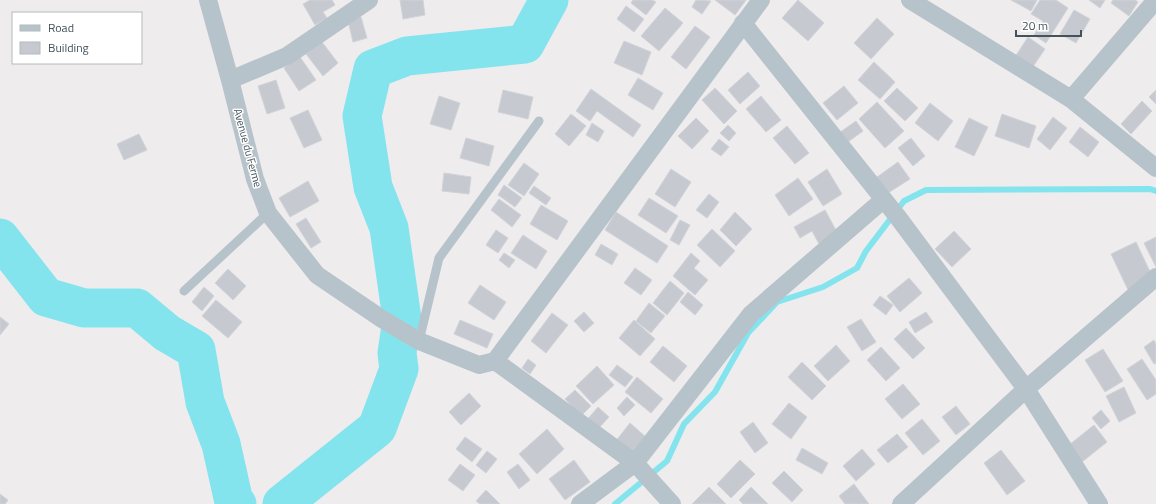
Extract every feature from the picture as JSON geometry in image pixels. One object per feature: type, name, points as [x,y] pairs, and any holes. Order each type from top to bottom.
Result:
[{"type":"street","name":"Avenue du Ferme","points":[[208,0],[255,179],[268,213],[317,275],[416,340],[479,365],[495,361]]},
{"type":"street","points":[[230,80],[287,56],[369,0]]},
{"type":"street","points":[[672,504],[644,472],[495,361],[743,23],[762,0]]},
{"type":"street","points":[[910,0],[1071,99],[1156,168]]},
{"type":"street","points":[[1071,99],[1156,0]]},
{"type":"street","points":[[743,23],[890,208],[1026,389],[1099,504]]},
{"type":"street","points":[[580,504],[644,472],[751,314],[890,208]]},
{"type":"street","points":[[900,504],[1026,389],[1156,277]]},
{"type":"lane","points":[[416,340],[439,258],[539,121]]},
{"type":"lane","points":[[184,291],[268,213]]},
{"type":"building","points":[[310,0],[332,0],[335,5],[323,12],[327,18],[315,25],[303,4]]},
{"type":"building","points":[[400,0],[423,0],[425,15],[403,19]]},
{"type":"building","points":[[633,0],[652,0],[656,2],[646,15],[631,3]]},
{"type":"building","points":[[696,0],[711,1],[702,14],[692,7]]},
{"type":"building","points":[[715,0],[746,0],[735,15]]},
{"type":"building","points":[[798,0],[824,23],[808,41],[782,18]]},
{"type":"building","points":[[1011,0],[1037,0],[1031,11]]},
{"type":"building","points":[[1040,0],[1056,0],[1068,8],[1046,43],[1034,35],[1043,21],[1031,14]]},
{"type":"building","points":[[1089,0],[1105,0],[1100,8]]},
{"type":"building","points":[[1113,0],[1135,0],[1138,2],[1129,16],[1111,3]]},
{"type":"building","points":[[626,6],[644,19],[634,32],[617,19]]},
{"type":"building","points":[[665,8],[683,23],[659,51],[641,36]]},
{"type":"building","points":[[1074,10],[1090,19],[1076,43],[1060,34]]},
{"type":"building","points":[[361,17],[367,38],[353,42],[348,21]]},
{"type":"building","points":[[877,18],[894,34],[871,59],[854,43]]},
{"type":"building","points":[[695,26],[710,37],[686,69],[671,57]]},
{"type":"building","points":[[1028,37],[1045,49],[1030,71],[1013,60]]},
{"type":"building","points":[[624,41],[651,52],[642,75],[614,63]]},
{"type":"building","points":[[322,42],[338,63],[323,76],[306,54]]},
{"type":"building","points":[[300,57],[316,80],[299,91],[284,68]]},
{"type":"building","points":[[874,62],[895,82],[880,99],[858,80]]},
{"type":"building","points":[[748,72],[760,86],[740,104],[728,90]]},
{"type":"building","points":[[638,78],[663,93],[653,110],[628,95]]},
{"type":"building","points":[[276,80],[285,108],[267,114],[258,86]]},
{"type":"building","points":[[844,86],[858,103],[837,120],[823,103]]},
{"type":"building","points":[[715,88],[737,111],[724,124],[702,100]]},
{"type":"building","points":[[897,88],[918,108],[905,121],[884,101]]},
{"type":"building","points":[[591,89],[641,125],[633,137],[597,111],[590,121],[576,111]]},
{"type":"building","points":[[503,90],[533,97],[528,119],[498,112]]},
{"type":"building","points":[[1156,90],[1156,104],[1149,97]]},
{"type":"building","points":[[439,96],[460,103],[451,130],[430,124]]},
{"type":"building","points":[[761,96],[781,120],[766,132],[746,109]]},
{"type":"building","points":[[1142,101],[1152,111],[1131,134],[1121,124]]},
{"type":"building","points":[[877,102],[904,131],[885,148],[859,119]]},
{"type":"building","points":[[930,103],[953,121],[938,141],[915,123]]},
{"type":"building","points":[[308,110],[322,140],[304,148],[290,118]]},
{"type":"building","points":[[571,114],[586,126],[569,146],[555,134]]},
{"type":"building","points":[[1002,114],[1036,126],[1029,148],[995,136]]},
{"type":"building","points":[[1053,117],[1067,128],[1050,150],[1037,139]]},
{"type":"building","points":[[696,118],[709,131],[692,149],[678,136]]},
{"type":"building","points":[[969,118],[988,127],[974,156],[955,147]]},
{"type":"building","points":[[856,121],[863,131],[844,145],[836,135]]},
{"type":"building","points":[[592,123],[604,131],[598,142],[586,135]]},
{"type":"building","points":[[728,125],[736,133],[729,141],[720,133]]},
{"type":"building","points":[[787,126],[809,153],[795,164],[773,138]]},
{"type":"building","points":[[1080,127],[1099,142],[1088,157],[1069,142]]},
{"type":"building","points":[[139,134],[147,150],[124,160],[117,144]]},
{"type":"building","points":[[466,138],[494,146],[489,166],[460,158]]},
{"type":"building","points":[[911,138],[925,156],[913,166],[898,148]]},
{"type":"building","points":[[719,139],[729,147],[721,156],[711,149]]},
{"type":"building","points":[[898,162],[910,179],[888,193],[877,177]]},
{"type":"building","points":[[524,163],[539,174],[524,196],[508,185]]},
{"type":"building","points":[[671,169],[691,182],[675,207],[655,194]]},
{"type":"building","points":[[827,169],[842,194],[823,206],[808,182]]},
{"type":"building","points":[[444,173],[471,177],[469,194],[442,191]]},
{"type":"building","points":[[798,178],[813,199],[789,216],[775,195]]},
{"type":"building","points":[[308,181],[319,201],[290,217],[279,198]]},
{"type":"building","points":[[504,185],[522,198],[515,207],[498,195]]},
{"type":"building","points":[[534,186],[551,198],[546,205],[529,193]]},
{"type":"building","points":[[709,194],[719,202],[707,218],[696,210]]},
{"type":"building","points":[[649,198],[678,216],[666,233],[638,215]]},
{"type":"building","points":[[499,199],[521,215],[512,227],[491,210]]},
{"type":"building","points":[[541,205],[568,221],[557,240],[530,224]]},
{"type":"building","points":[[825,210],[838,234],[819,244],[812,231],[800,238],[794,227]]},
{"type":"building","points":[[616,212],[668,246],[657,263],[605,230]]},
{"type":"building","points":[[735,212],[752,229],[736,246],[720,230]]},
{"type":"building","points":[[306,218],[321,242],[311,248],[296,224]]},
{"type":"building","points":[[680,220],[690,225],[679,245],[670,240]]},
{"type":"building","points":[[712,229],[735,251],[720,267],[697,245]]},
{"type":"building","points":[[496,230],[508,238],[498,253],[486,245]]},
{"type":"building","points":[[954,231],[971,249],[952,267],[935,249]]},
{"type":"building","points":[[523,235],[547,251],[536,269],[511,253]]},
{"type":"building","points":[[1156,237],[1156,267],[1144,243]]},
{"type":"building","points":[[1136,242],[1153,278],[1128,290],[1111,254]]},
{"type":"building","points":[[601,244],[618,254],[612,265],[595,255]]},
{"type":"building","points":[[504,253],[515,260],[509,268],[499,260]]},
{"type":"building","points":[[691,253],[700,261],[694,268],[708,280],[695,295],[673,276]]},
{"type":"building","points":[[635,268],[652,280],[641,295],[624,283]]},
{"type":"building","points":[[228,269],[246,286],[233,300],[215,283]]},
{"type":"building","points":[[909,278],[922,293],[900,312],[887,296]]},
{"type":"building","points":[[670,281],[684,293],[667,315],[653,303]]},
{"type":"building","points":[[480,285],[506,302],[494,320],[468,303]]},
{"type":"building","points":[[204,287],[214,296],[202,311],[192,302]]},
{"type":"building","points":[[688,292],[703,305],[695,315],[680,302]]},
{"type":"building","points":[[880,296],[893,305],[886,315],[873,305]]},
{"type":"building","points":[[216,300],[242,322],[228,338],[202,316]]},
{"type":"building","points":[[649,303],[665,316],[651,333],[636,321]]},
{"type":"building","points":[[584,312],[594,323],[584,332],[574,321]]},
{"type":"building","points":[[926,312],[933,322],[915,333],[909,322]]},
{"type":"building","points":[[552,313],[568,325],[546,353],[531,341]]},
{"type":"building","points":[[0,317],[9,324],[0,335]]},
{"type":"building","points":[[861,319],[876,342],[862,351],[847,327]]},
{"type":"building","points":[[460,320],[493,334],[487,348],[454,334]]},
{"type":"building","points":[[634,320],[655,339],[640,356],[619,338]]},
{"type":"building","points":[[906,328],[925,348],[913,359],[894,339]]},
{"type":"building","points":[[1154,340],[1156,344],[1156,363],[1154,364],[1144,347]]},
{"type":"building","points":[[836,345],[850,361],[828,381],[814,366]]},
{"type":"building","points":[[663,346],[687,366],[674,382],[650,362]]},
{"type":"building","points":[[881,347],[900,368],[886,381],[867,360]]},
{"type":"building","points":[[1103,349],[1123,381],[1105,392],[1085,360]]},
{"type":"building","points":[[528,359],[536,365],[530,374],[522,368]]},
{"type":"building","points":[[1142,359],[1156,380],[1156,394],[1147,400],[1127,369]]},
{"type":"building","points":[[802,362],[826,386],[812,400],[788,377]]},
{"type":"building","points":[[617,365],[633,377],[625,387],[609,375]]},
{"type":"building","points":[[597,366],[614,385],[593,404],[576,386]]},
{"type":"building","points":[[637,377],[663,399],[651,413],[625,392]]},
{"type":"building","points":[[903,384],[920,404],[902,419],[885,399]]},
{"type":"building","points":[[1124,387],[1136,413],[1119,422],[1106,396]]},
{"type":"building","points":[[575,390],[591,406],[581,416],[565,399]]},
{"type":"building","points":[[469,393],[481,406],[461,425],[449,412]]},
{"type":"building","points":[[627,397],[635,405],[624,416],[617,408]]},
{"type":"building","points":[[789,403],[807,417],[791,439],[772,424]]},
{"type":"building","points":[[956,406],[970,424],[956,435],[942,417]]},
{"type":"building","points":[[598,407],[609,417],[597,430],[586,421]]},
{"type":"building","points":[[1101,410],[1110,421],[1101,429],[1092,418]]},
{"type":"building","points":[[922,419],[940,441],[923,455],[905,433]]},
{"type":"building","points":[[753,422],[768,443],[755,453],[740,432]]},
{"type":"building","points":[[630,423],[647,438],[631,456],[615,442]]},
{"type":"building","points":[[1094,425],[1107,442],[1082,462],[1069,445]]},
{"type":"building","points":[[547,429],[564,449],[537,474],[519,454]]},
{"type":"building","points":[[897,434],[908,447],[888,463],[877,450]]},
{"type":"building","points":[[465,437],[482,449],[472,462],[456,449]]},
{"type":"building","points":[[802,448],[828,463],[822,474],[796,460]]},
{"type":"building","points":[[862,449],[875,464],[856,481],[843,466]]},
{"type":"building","points":[[1001,450],[1025,481],[1007,495],[984,463]]},
{"type":"building","points":[[487,451],[497,459],[486,473],[476,465]]},
{"type":"building","points":[[574,460],[590,482],[565,500],[549,479]]},
{"type":"building","points":[[740,460],[755,474],[731,498],[717,484]]},
{"type":"building","points":[[460,464],[475,475],[463,491],[448,480]]},
{"type":"building","points":[[518,464],[530,480],[519,489],[507,472]]},
{"type":"building","points":[[784,471],[803,490],[792,502],[772,483]]},
{"type":"building","points":[[854,484],[869,504],[845,504],[839,496]]},
{"type":"building","points":[[709,487],[726,504],[692,504]]},
{"type":"building","points":[[751,487],[768,504],[743,504],[739,500]]},
{"type":"building","points":[[486,490],[500,504],[480,504],[476,501]]},
{"type":"building","points":[[0,494],[8,500],[5,504],[0,504]]},
{"type":"waterway","points":[[282,504],[377,428],[399,369],[397,353],[402,319],[389,228],[373,187],[362,116],[373,69],[407,56],[525,44],[549,0]]},
{"type":"waterway","points":[[615,504],[667,461],[684,424],[715,392],[748,333],[777,302],[823,287],[857,268],[866,251],[904,201],[926,190],[1150,189],[1156,191]]},
{"type":"waterway","points":[[0,238],[46,297],[84,308],[137,308],[167,333],[196,350],[205,402],[221,444],[234,502],[237,504]]}]
